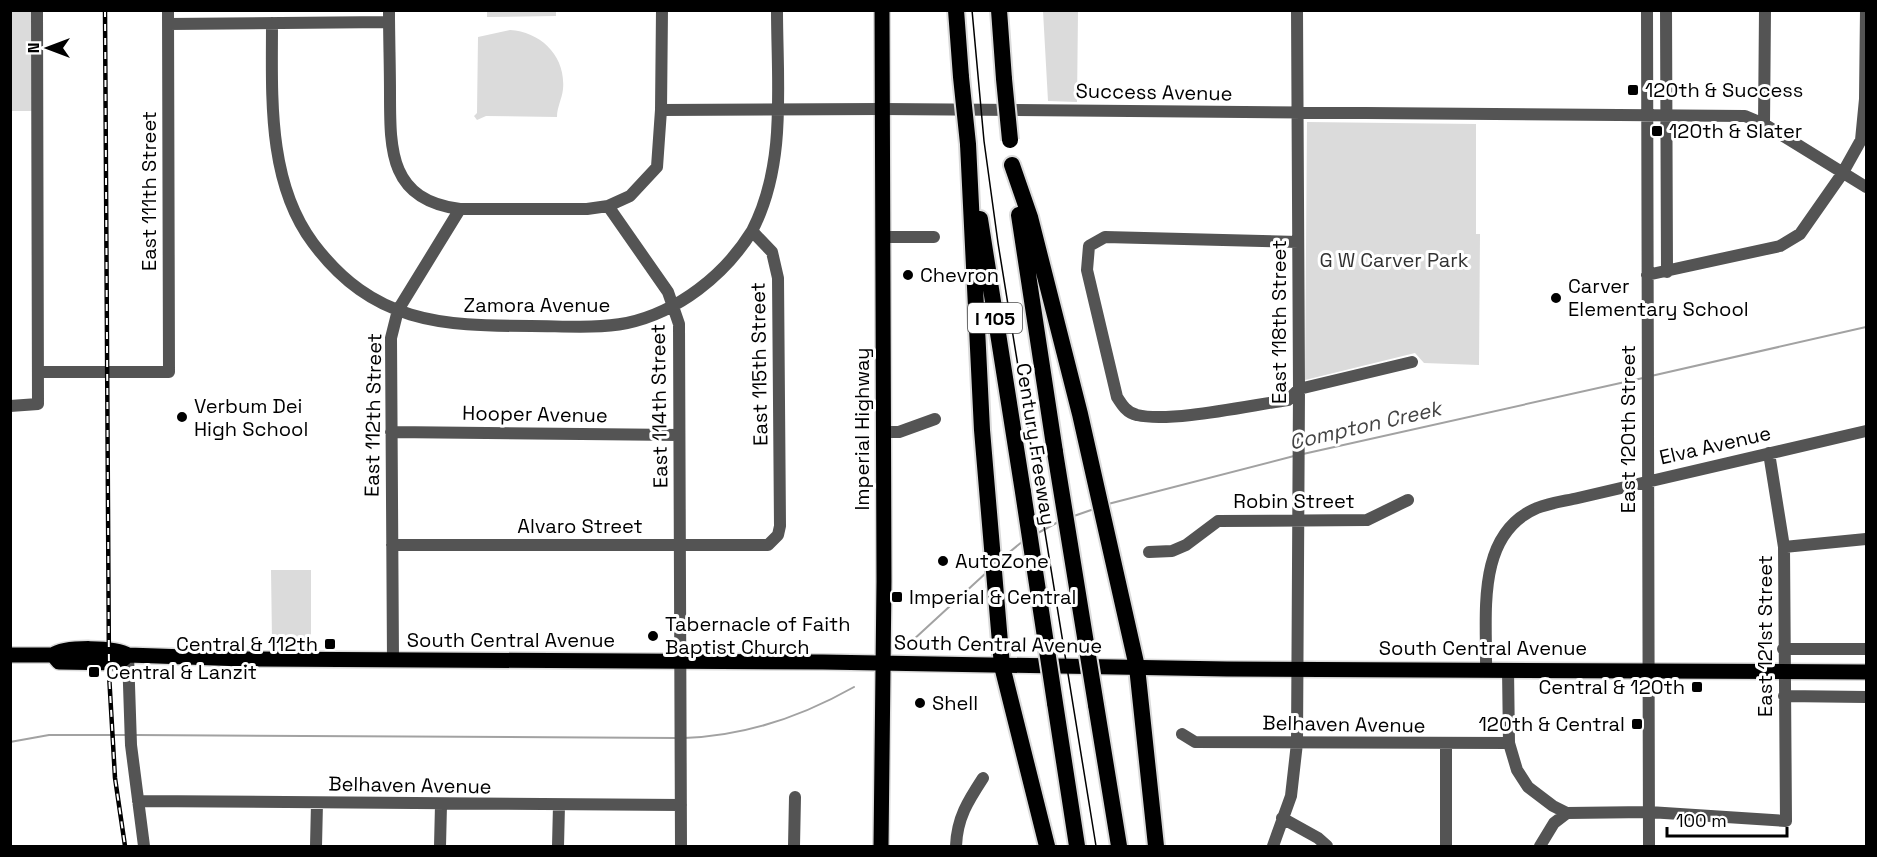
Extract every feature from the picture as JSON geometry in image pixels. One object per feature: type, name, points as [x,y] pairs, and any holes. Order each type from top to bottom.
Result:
[{"type":"highway","name":"Century Freeway","points":[[956,10],[968,144],[1077,846]]},
{"type":"highway","name":"Century Freeway","points":[[999,10],[1012,165],[1055,452],[1119,846]]},
{"type":"highway","points":[[968,144],[972,260],[1002,666],[1047,846]]},
{"type":"highway","points":[[1012,165],[1030,218],[1107,530],[1137,667],[1156,846]]},
{"type":"main road","name":"Imperial Highway","points":[[881,846],[882,10]]},
{"type":"main road","name":"South Central Avenue","points":[[10,655],[53,655],[60,650],[119,650],[128,655],[393,660],[1866,672]]},
{"type":"street","points":[[10,406],[38,404],[37,10]]},
{"type":"street","name":"East 111th Street","points":[[38,372],[169,372],[168,10]]},
{"type":"street","points":[[168,24],[272,23],[389,16],[390,134],[396,166],[411,188],[434,204],[460,209],[587,209],[608,206],[630,196],[657,167],[661,110],[662,10]]},
{"type":"street","points":[[752,231],[760,216],[777,152],[777,10]]},
{"type":"street","name":"East 118th Street","points":[[1273,846],[1291,796],[1297,743],[1299,389],[1297,10]]},
{"type":"street","name":"East 120th Street","points":[[1647,10],[1649,846]]},
{"type":"street","points":[[1666,10],[1667,272]]},
{"type":"street","points":[[1764,124],[1766,10]]},
{"type":"street","points":[[1647,275],[1792,241],[1800,234],[1842,174],[1861,140],[1865,99],[1866,10]]},
{"type":"street","name":"Zamora Avenue","points":[[272,23],[275,134],[282,171],[301,224],[312,241],[348,282],[398,310],[452,325],[604,326],[643,318],[674,304],[729,263],[752,231]]},
{"type":"street","name":"Success Avenue","points":[[661,110],[882,108],[1745,116],[1764,124],[1866,187]]},
{"type":"street","name":"East 114th Street","points":[[608,206],[668,292],[679,324],[681,846]]},
{"type":"street","name":"East 112th Street","points":[[393,660],[391,338],[398,310],[460,209]]},
{"type":"street","name":"East 115th Street","points":[[752,231],[772,252],[778,278],[780,526],[778,535],[768,545]]},
{"type":"street","points":[[883,237],[934,237]]},
{"type":"street","points":[[1298,242],[1105,237],[1089,246],[1087,270],[1122,406],[1130,412],[1151,416],[1178,415],[1288,400],[1299,389],[1412,362]]},
{"type":"street","points":[[883,432],[899,432],[935,419]]},
{"type":"street","name":"Elva Avenue","points":[[1486,669],[1488,576],[1496,549],[1521,518],[1537,508],[1866,431]]},
{"type":"street","name":"Hooper Avenue","points":[[391,432],[679,435]]},
{"type":"street","name":"East 121st Street","points":[[1649,812],[1786,820],[1784,547],[1768,453]]},
{"type":"street","name":"Robin Street","points":[[1149,552],[1172,551],[1186,545],[1218,521],[1367,520],[1408,500]]},
{"type":"street","points":[[1784,547],[1866,539]]},
{"type":"street","name":"Alvaro Street","points":[[392,545],[768,545]]},
{"type":"street","points":[[1783,649],[1866,649]]},
{"type":"street","points":[[128,655],[131,744],[144,846]]},
{"type":"street","points":[[1508,669],[1509,743],[1517,770],[1528,787],[1567,813],[1649,812]]},
{"type":"street","points":[[1784,696],[1866,697]]},
{"type":"street","name":"Belhaven Avenue","points":[[1182,734],[1195,742],[1446,745],[1509,743]]},
{"type":"street","points":[[1446,745],[1446,846]]},
{"type":"street","points":[[956,846],[957,829],[963,808],[983,778]]},
{"type":"street","points":[[795,797],[795,846]]},
{"type":"street","name":"Belhaven Avenue","points":[[138,801],[681,805]]},
{"type":"street","points":[[316,846],[317,803]]},
{"type":"street","points":[[440,846],[441,805]]},
{"type":"street","points":[[558,846],[559,805]]},
{"type":"street","points":[[1540,846],[1554,823],[1567,813]]},
{"type":"street","points":[[1282,818],[1327,846]]},
{"type":"green space","points":[[10,11],[33,11],[34,111],[11,111]]},
{"type":"green space","points":[[487,11],[556,11],[556,16],[487,17]]},
{"type":"green space","points":[[1043,11],[1078,11],[1077,102],[1048,101]]},
{"type":"green space","points":[[510,30],[532,35],[556,56],[563,77],[557,117],[486,116],[477,120],[474,116],[477,113],[478,37]]},
{"type":"green space","name":"G W Carver Park","points":[[1307,122],[1476,124],[1476,234],[1480,234],[1479,365],[1424,363],[1415,353],[1305,380]]},
{"type":"green space","points":[[271,570],[311,570],[311,641],[272,640]]},
{"type":"waterway","name":"Compton Creek","points":[[1651,376],[1866,327]]},
{"type":"waterway","name":"Compton Creek","points":[[1303,454],[1643,378]]},
{"type":"waterway","name":"Compton Creek","points":[[1108,504],[1294,456]]},
{"type":"waterway","name":"Compton Creek","points":[[1071,517],[1094,509]]},
{"type":"waterway","name":"Compton Creek","points":[[1036,534],[1060,521]]},
{"type":"waterway","name":"Compton Creek","points":[[1000,560],[1023,541]]},
{"type":"waterway","name":"Compton Creek","points":[[912,641],[987,572]]},
{"type":"waterway","points":[[684,738],[729,733],[772,723],[814,707],[854,687]]},
{"type":"waterway","points":[[10,742],[49,735],[127,735]]},
{"type":"waterway","points":[[136,735],[676,738]]},
{"type":"tram line","points":[[972,10],[984,141],[998,243],[1096,846]]},
{"type":"railway","points":[[105,10],[109,674],[115,778],[125,846]]},
{"type":"place","name":"120th & Success","points":[[1633,90]]},
{"type":"place","name":"120th & Slater","points":[[1657,131]]},
{"type":"place","name":"Chevron","points":[[908,275]]},
{"type":"place","name":"Carver Elementary School","points":[[1556,298]]},
{"type":"place","name":"Verbum Dei High School","points":[[182,417]]},
{"type":"place","name":"AutoZone","points":[[943,561]]},
{"type":"place","name":"Imperial & Central","points":[[897,597]]},
{"type":"place","name":"Tabernacle of Faith Baptist Church","points":[[653,636]]},
{"type":"place","name":"Central & 112th","points":[[330,644]]},
{"type":"place","name":"Central & Lanzit","points":[[94,672]]},
{"type":"place","name":"Central & 120th","points":[[1697,687]]},
{"type":"place","name":"Shell","points":[[920,703]]},
{"type":"place","name":"120th & Central","points":[[1637,724]]}]
